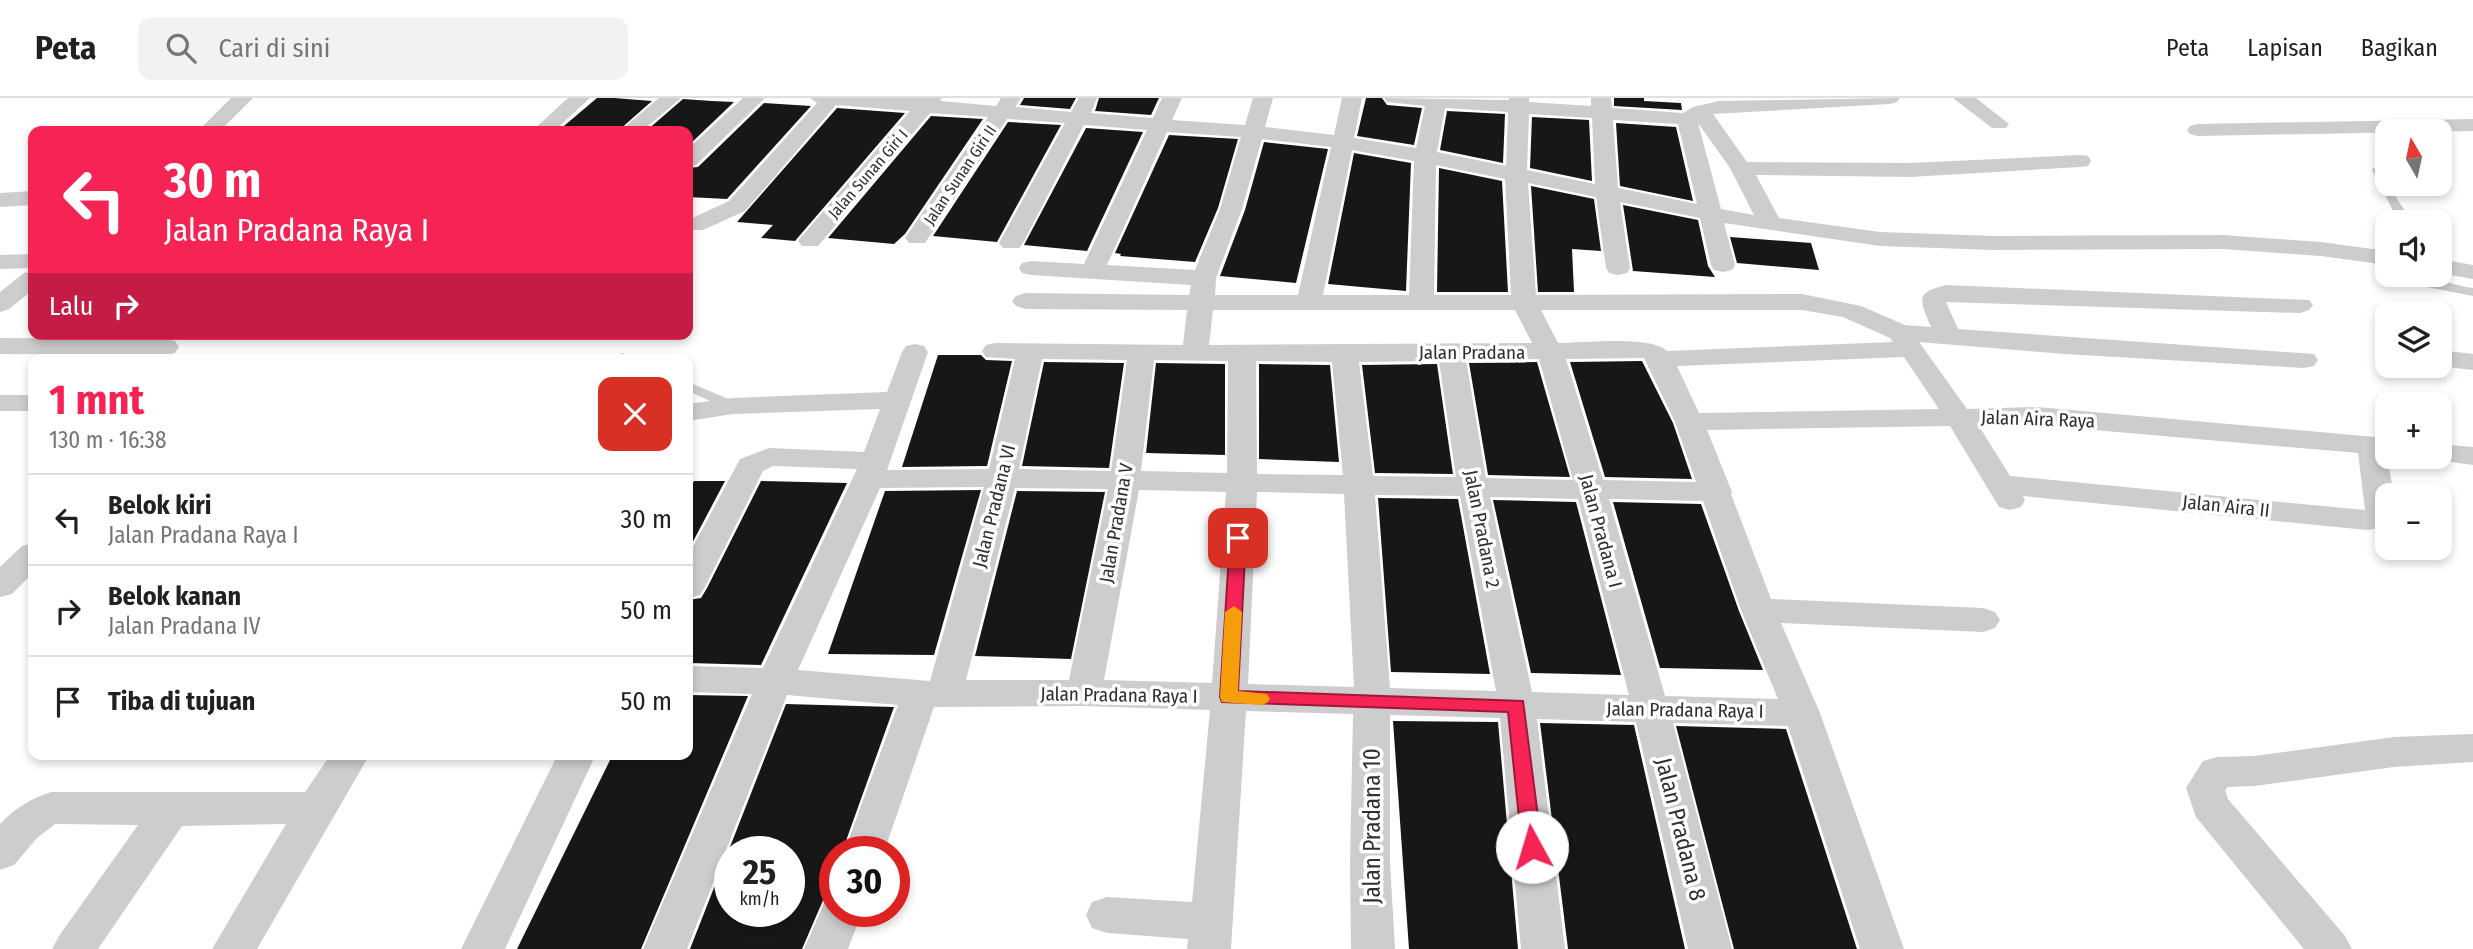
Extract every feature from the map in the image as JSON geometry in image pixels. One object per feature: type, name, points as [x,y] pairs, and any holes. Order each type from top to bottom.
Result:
[{"type":"street","points":[[213,126],[243,98]]},
{"type":"street","points":[[548,126],[580,98]]},
{"type":"street","points":[[636,126],[671,98]]},
{"type":"street","points":[[693,155],[755,98]]},
{"type":"street","points":[[820,98],[1083,107],[1161,124],[1341,141],[1709,214],[1881,239],[1994,243],[2223,243],[2321,249],[2375,256]]},
{"type":"street","points":[[695,225],[737,206],[832,98]]},
{"type":"street","points":[[1092,272],[1172,98]]},
{"type":"street","points":[[1195,353],[1203,290],[1231,209],[1263,98]]},
{"type":"street","points":[[1309,303],[1352,98]]},
{"type":"street","points":[[1394,98],[1602,105],[1693,115],[1719,107],[1890,98]]},
{"type":"street","points":[[1964,98],[1999,124]]},
{"type":"street","points":[[1421,302],[1425,156],[1436,99]]},
{"type":"street","name":"Jalan Sunan Giri I","points":[[810,241],[929,102]]},
{"type":"street","points":[[1519,102],[1516,176],[1524,303]]},
{"type":"street","name":"Jalan Sunan Giri II","points":[[917,238],[1007,105]]},
{"type":"street","points":[[1602,105],[1607,193],[1618,268]]},
{"type":"street","points":[[1011,243],[1083,107]]},
{"type":"street","points":[[1693,115],[1741,168],[1771,225]]},
{"type":"street","points":[[1693,115],[1709,214],[1724,265]]},
{"type":"street","points":[[2197,130],[2473,125]]},
{"type":"street","points":[[1741,168],[1910,170],[2080,161]]},
{"type":"street","points":[[0,200],[28,198]]},
{"type":"street","points":[[0,262],[28,261]]},
{"type":"street","points":[[1031,268],[1092,272],[1203,290],[1309,303],[1802,302],[1838,307],[1884,323],[1905,341],[1959,417]]},
{"type":"street","points":[[2452,268],[2473,272]]},
{"type":"street","points":[[0,304],[28,284]]},
{"type":"street","points":[[1025,301],[1203,290]]},
{"type":"street","points":[[1948,336],[1933,302],[1934,297],[1946,293],[2300,305]]},
{"type":"street","name":"Jalan Pradana I","points":[[1524,303],[1549,352],[1591,490],[1651,710]]},
{"type":"street","points":[[1905,341],[1948,336],[2064,346],[2304,360]]},
{"type":"street","name":"Jalan Pradana","points":[[1030,351],[1345,354],[1644,350],[1653,352],[1660,359],[1905,341]]},
{"type":"street","points":[[0,346],[166,347]]},
{"type":"street","points":[[995,351],[1030,351]]},
{"type":"street","name":"Jalan Pradana VI","points":[[871,836],[932,694],[1002,478],[1030,351]]},
{"type":"street","name":"Jalan Pradana 2","points":[[1451,351],[1474,488],[1517,706],[1543,949]]},
{"type":"street","points":[[665,949],[775,681],[872,470],[915,352]]},
{"type":"street","name":"Jalan Pradana V","points":[[1084,693],[1125,482],[1142,352]]},
{"type":"street","points":[[1107,915],[1210,935],[1229,697],[1242,483],[1242,354]]},
{"type":"street","name":"Jalan Pradana 10","points":[[1345,354],[1359,485],[1373,703],[1370,862],[1373,949]]},
{"type":"street","points":[[1660,359],[1689,422],[1717,492],[1758,610],[1802,713],[1882,949]]},
{"type":"street","points":[[2452,359],[2473,362]]},
{"type":"street","points":[[693,411],[733,406],[899,400]]},
{"type":"street","points":[[0,403],[28,403]]},
{"type":"street","name":"Jalan Aira Raya","points":[[1689,422],[2037,416],[2375,446]]},
{"type":"street","name":"Jalan Aira II","points":[[1959,417],[2006,495],[2367,520],[2378,519],[2381,513],[2380,469]]},
{"type":"street","points":[[2452,454],[2473,457]]},
{"type":"street","points":[[693,577],[751,465],[768,457],[872,470],[1002,478],[1717,492]]},
{"type":"street","points":[[0,586],[28,559]]},
{"type":"street","points":[[1758,610],[1983,620]]},
{"type":"street","name":"Jalan Pradana Raya I","points":[[693,679],[775,681],[932,694],[1084,693],[1802,713]]},
{"type":"street","name":"Jalan Pradana 8","points":[[1651,710],[1710,949]]},
{"type":"street","points":[[2330,949],[2210,806],[2205,788],[2217,772],[2254,771],[2394,752],[2473,748]]},
{"type":"street","points":[[234,949],[347,760]]},
{"type":"street","points":[[484,949],[574,760]]},
{"type":"street","points":[[0,853],[25,822],[38,812],[51,808],[316,808]]},
{"type":"street","points":[[74,949],[172,810]]},
{"type":"street","points":[[826,949],[835,927]]},
{"type":"lane","points":[[2447,287],[2473,292]]},
{"type":"lane","points":[[693,388],[733,406]]},
{"type":"building","points":[[597,98],[652,101],[624,126],[564,126]]},
{"type":"building","points":[[1024,98],[1076,98],[1070,109],[1020,105]]},
{"type":"building","points":[[1099,98],[1159,98],[1151,115],[1095,111]]},
{"type":"building","points":[[1366,98],[1382,98],[1387,105],[1422,108],[1414,145],[1357,136]]},
{"type":"building","points":[[1614,98],[1644,98],[1644,101],[1681,103],[1682,110],[1614,106]]},
{"type":"building","points":[[683,99],[734,102],[693,141],[693,126],[652,126]]},
{"type":"building","points":[[764,103],[811,106],[727,199],[693,197],[693,168],[698,167]]},
{"type":"building","points":[[837,108],[905,113],[795,241],[761,238],[773,225],[737,222]]},
{"type":"building","points":[[1447,111],[1505,114],[1503,163],[1440,150]]},
{"type":"building","points":[[931,116],[983,119],[905,234],[894,244],[828,238]]},
{"type":"building","points":[[1532,117],[1589,120],[1592,181],[1530,168]]},
{"type":"building","points":[[1008,122],[1061,125],[997,242],[933,236]]},
{"type":"building","points":[[1616,123],[1676,127],[1693,201],[1620,186]]},
{"type":"building","points":[[1086,128],[1143,132],[1087,251],[1024,245]]},
{"type":"building","points":[[1169,135],[1238,139],[1218,208],[1195,262],[1120,256],[1121,254],[1115,253]]},
{"type":"building","points":[[1264,142],[1328,149],[1296,283],[1220,276],[1245,210]]},
{"type":"building","points":[[1354,153],[1411,163],[1406,291],[1328,284]]},
{"type":"building","points":[[1439,168],[1502,181],[1508,292],[1437,292]]},
{"type":"building","points":[[1531,186],[1594,199],[1601,251],[1572,249],[1574,292],[1538,292]]},
{"type":"building","points":[[1623,205],[1698,220],[1708,266],[1715,277],[1633,271]]},
{"type":"building","points":[[1730,237],[1811,243],[1819,270],[1737,263]]},
{"type":"building","points":[[938,355],[981,355],[986,360],[1012,361],[987,466],[902,467]]},
{"type":"building","points":[[1642,361],[1673,423],[1692,479],[1605,477],[1570,362]]},
{"type":"building","points":[[1044,362],[1124,363],[1109,468],[1022,466]]},
{"type":"building","points":[[1537,362],[1570,477],[1488,475],[1469,363]]},
{"type":"building","points":[[1156,363],[1225,364],[1225,455],[1146,453]]},
{"type":"building","points":[[1259,364],[1330,365],[1339,462],[1259,459]]},
{"type":"building","points":[[1437,364],[1453,474],[1375,473],[1362,365]]},
{"type":"building","points":[[725,481],[693,542],[693,483]]},
{"type":"building","points":[[761,481],[847,483],[761,665],[693,663],[693,599],[701,598]]},
{"type":"building","points":[[981,490],[934,655],[828,654],[885,491]]},
{"type":"building","points":[[1017,491],[1105,492],[1071,659],[975,656]]},
{"type":"building","points":[[1378,498],[1458,499],[1490,674],[1391,672]]},
{"type":"building","points":[[1493,500],[1576,502],[1621,675],[1531,673]]},
{"type":"building","points":[[1613,502],[1701,504],[1763,670],[1660,668]]},
{"type":"building","points":[[693,695],[748,696],[641,949],[517,949],[610,760],[693,760]]},
{"type":"building","points":[[786,704],[894,707],[848,836],[819,836],[819,910],[802,949],[690,949],[714,888],[714,927],[805,927],[805,836],[734,836]]},
{"type":"building","points":[[1393,721],[1498,722],[1518,949],[1409,949]]},
{"type":"building","points":[[1540,723],[1634,725],[1685,949],[1568,949]]},
{"type":"building","points":[[1676,726],[1786,729],[1857,949],[1734,949]]},
{"type":"slow traffic","points":[[1234,612],[1229,697],[1261,699]]},
{"type":"route","points":[[1238,538],[1229,697],[1517,706],[1532,847]]}]
